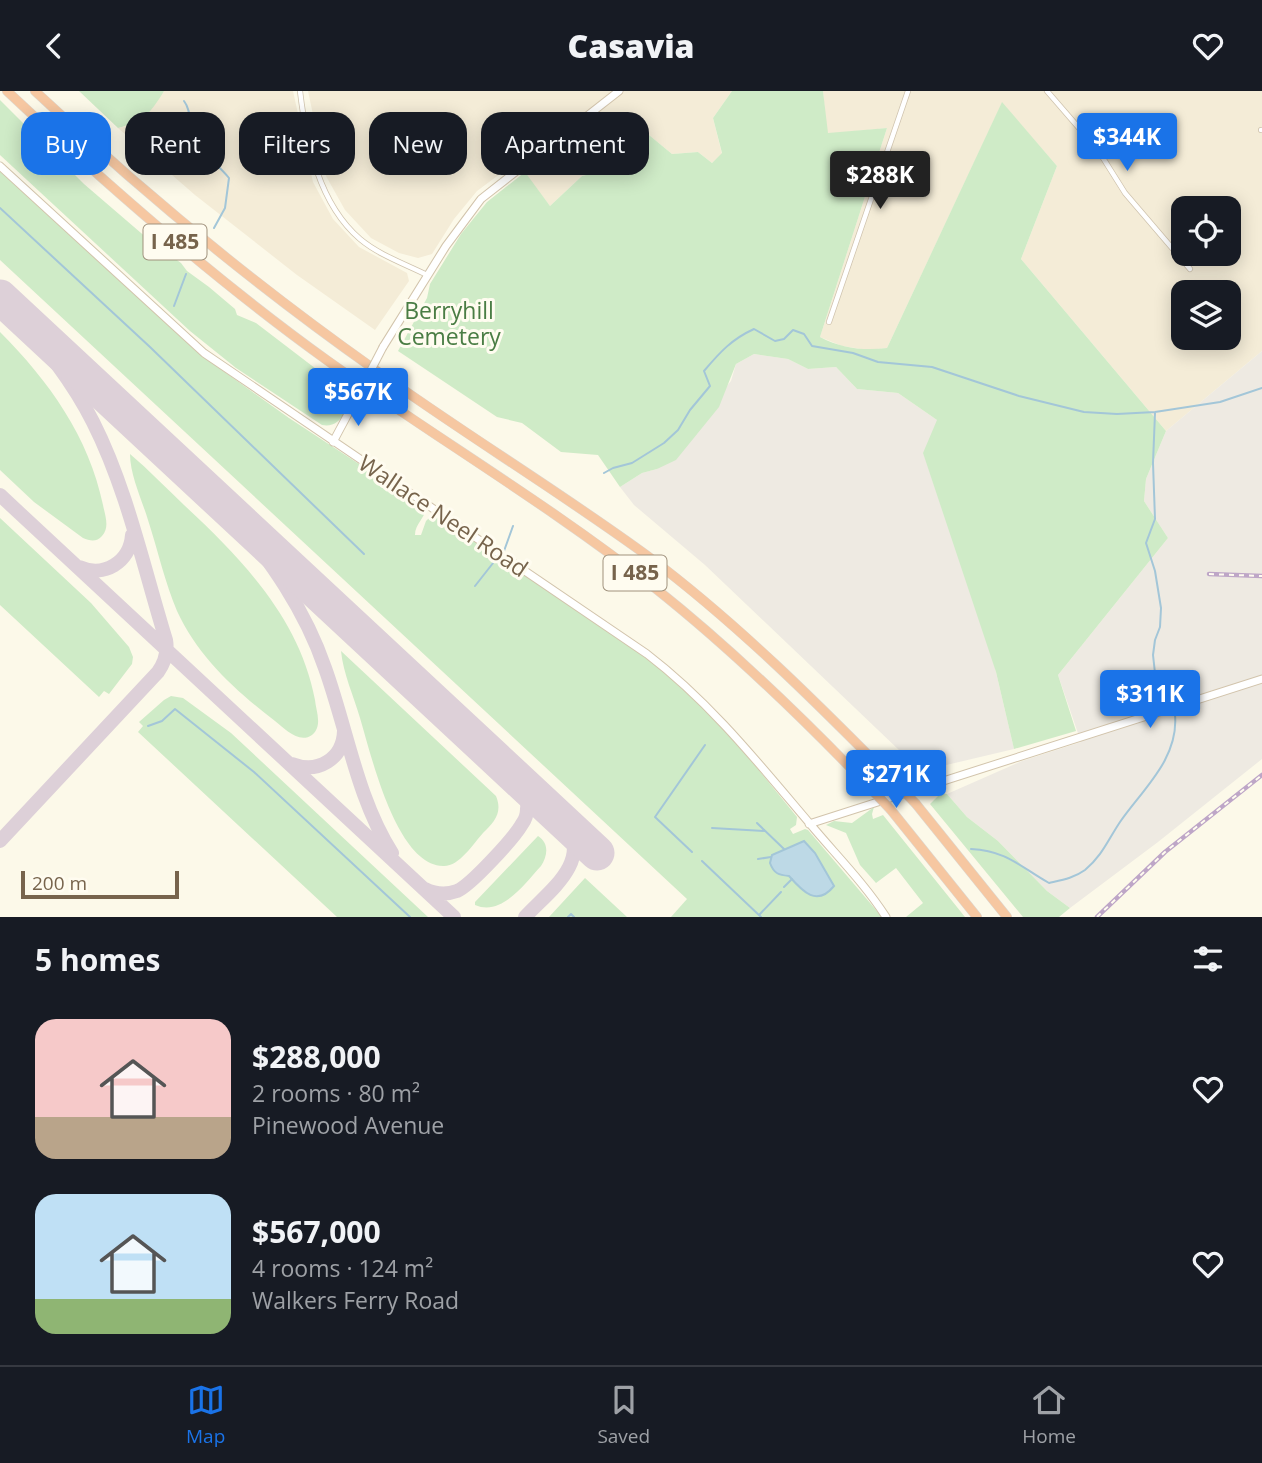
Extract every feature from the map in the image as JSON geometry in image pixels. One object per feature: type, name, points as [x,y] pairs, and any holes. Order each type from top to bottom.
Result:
[{"type":"highway","name":"I 485","points":[[7,91],[126,201],[274,321],[329,362],[568,524],[654,587],[766,683],[872,790],[977,917]]},
{"type":"highway","name":"I 485","points":[[35,91],[146,192],[260,285],[376,371],[604,526],[687,587],[779,668],[895,782],[916,804],[1007,917]]},
{"type":"street","points":[[300,91],[316,168],[340,215],[368,245],[427,275]]},
{"type":"street","points":[[333,442],[383,347],[461,223],[481,199],[619,91]]},
{"type":"street","points":[[829,322],[908,91]]},
{"type":"street","points":[[1047,91],[1098,150],[1125,193],[1190,269]]},
{"type":"street","name":"Wallace Neel Road","points":[[0,166],[204,353],[661,664],[712,710],[887,917]]},
{"type":"street","points":[[809,824],[1262,679]]},
{"type":"shaded area","points":[[164,91],[293,91],[298,112],[239,112],[239,175],[311,175],[333,219],[359,247],[407,273],[409,281],[375,330],[297,275],[172,175],[225,175],[225,112],[144,112]]},
{"type":"shaded area","points":[[308,91],[732,91],[713,118],[722,154],[712,163],[698,152],[672,154],[649,135],[649,112],[481,112],[481,175],[499,175],[477,191],[454,219],[432,254],[418,258],[399,253],[371,238],[345,210],[326,176],[355,175],[355,112],[312,112]]},
{"type":"shaded area","points":[[823,91],[1262,91],[1262,351],[1166,431],[1021,259],[1057,166],[1002,103],[887,348],[868,350],[842,346],[820,337],[887,128],[827,134]]},
{"type":"shaded area","points":[[526,175],[586,175],[582,176],[550,206]]},
{"type":"shaded area","points":[[1262,351],[1262,759],[1070,908],[1047,891],[998,841],[967,817],[947,794],[1022,761],[1081,742],[1058,675],[1168,538],[1144,501],[1146,479],[1166,431]]},
{"type":"shaded area","points":[[754,354],[788,359],[808,369],[836,367],[857,389],[898,393],[937,420],[1014,749],[921,771],[705,565],[634,505],[620,487],[642,473],[657,469],[731,381],[736,364]]},
{"type":"green space","points":[[79,91],[164,91],[149,112],[125,112],[125,126],[118,128],[111,121],[111,112],[101,112]]},
{"type":"green space","name":"Berryhill Cemetery","points":[[732,91],[823,91],[828,133],[887,128],[820,337],[861,349],[887,348],[1002,102],[1057,166],[1021,259],[1166,431],[1146,479],[1144,501],[1168,538],[1058,675],[1076,731],[1014,749],[996,672],[923,453],[937,420],[898,393],[857,389],[836,367],[808,369],[788,359],[754,354],[736,364],[719,407],[676,460],[642,473],[620,487],[598,455],[561,452],[522,423],[497,417],[398,351],[427,298],[430,284],[461,234],[487,202],[521,175],[527,175],[550,206],[582,176],[649,175],[649,135],[672,154],[698,152],[712,163],[722,153],[713,118]]},
{"type":"green space","points":[[0,100],[21,121],[21,174],[0,155]]},
{"type":"green space","points":[[0,170],[201,355],[289,418],[426,508],[415,535],[421,535],[426,521],[434,513],[649,659],[684,689],[732,737],[797,817],[796,825],[790,829],[793,834],[808,830],[882,917],[671,917],[687,899],[0,260]]},
{"type":"green space","points":[[22,175],[75,175],[148,239],[235,309],[237,315],[256,323],[341,388],[355,392],[339,420],[322,425],[236,368],[190,331]]},
{"type":"green space","points":[[0,332],[35,370],[65,411],[88,456],[106,517],[106,529],[98,539],[83,538],[34,502],[0,470]]},
{"type":"green space","points":[[130,454],[227,547],[266,592],[296,643],[307,671],[318,723],[312,735],[297,737],[246,698],[207,658],[186,628],[169,589],[134,479]]},
{"type":"green space","points":[[0,518],[91,603],[129,647],[133,657],[132,664],[109,694],[104,691],[99,697],[0,605]]},
{"type":"green space","points":[[341,651],[496,796],[498,812],[494,821],[455,863],[443,866],[426,861],[412,848],[399,828],[379,780],[346,676]]},
{"type":"green space","points":[[171,696],[183,698],[231,733],[428,917],[337,917],[138,732],[143,726],[139,722]]},
{"type":"green space","points":[[941,793],[947,794],[967,817],[998,841],[1047,891],[1070,908],[1059,917],[1023,917],[930,804]]},
{"type":"green space","points":[[874,807],[873,819],[883,815],[965,917],[906,917],[923,903],[896,868],[876,883],[860,865],[846,833],[826,825],[834,821],[852,823]]},
{"type":"green space","points":[[538,836],[546,846],[546,854],[541,866],[528,881],[504,902],[485,907],[475,905],[475,902]]},
{"type":"green space","points":[[585,878],[627,917],[549,917]]},
{"type":"water","points":[[804,841],[815,853],[834,886],[822,896],[805,892],[789,876],[775,872],[770,863],[772,855]]},
{"type":"waterway","points":[[184,101],[194,139],[201,150],[229,178],[225,208],[214,228]]},
{"type":"waterway","points":[[0,208],[150,347],[364,554]]},
{"type":"waterway","points":[[174,306],[186,274]]},
{"type":"waterway","points":[[604,473],[632,463],[664,443],[678,430],[710,386],[704,371],[727,347],[754,329],[775,341],[784,339],[793,330],[804,334],[812,346],[853,353],[878,362],[932,367],[1019,396],[1084,412],[1155,412],[1220,402],[1262,388]]},
{"type":"waterway","points":[[1155,413],[1155,519],[1146,543],[1155,571],[1161,608],[1160,627],[1153,655],[1155,673],[1169,704]]},
{"type":"waterway","points":[[504,551],[513,526]]},
{"type":"waterway","points":[[475,586],[497,558]]},
{"type":"waterway","points":[[148,726],[162,721],[175,709],[254,772],[410,917]]},
{"type":"waterway","points":[[971,849],[1004,856],[1049,883],[1072,877],[1085,870],[1100,853],[1165,760],[1175,731],[1175,715]]},
{"type":"waterway","points":[[692,852],[655,817],[705,745]]},
{"type":"waterway","points":[[757,823],[784,849]]},
{"type":"waterway","points":[[712,828],[765,831]]},
{"type":"waterway","points":[[758,859],[771,857]]},
{"type":"waterway","points":[[702,861],[761,917]]},
{"type":"waterway","points":[[784,887],[792,879]]},
{"type":"waterway","points":[[760,914],[781,892]]},
{"type":"waterway","points":[[568,917],[571,914],[574,917]]},
{"type":"taxiway","points":[[0,841],[158,672],[167,649],[134,529],[116,474],[93,422],[52,357],[1,298]]},
{"type":"taxiway","points":[[0,495],[454,917]]},
{"type":"taxiway","points":[[232,513],[273,568],[297,606],[317,646],[361,786],[392,853]]},
{"type":"taxiway","points":[[79,567],[98,570],[114,565],[126,553],[132,535]]},
{"type":"taxiway","points":[[292,764],[311,767],[327,762],[339,749],[344,731]]},
{"type":"taxiway","points":[[425,889],[437,893],[457,891],[472,880],[517,831],[526,817],[527,799],[524,790],[512,775]]},
{"type":"taxiway","points":[[525,917],[555,886],[571,863],[573,838],[566,824]]},
{"type":"runway","points":[[0,297],[597,853]]},
{"type":"railway","points":[[1209,574],[1262,576]]},
{"type":"railway","points":[[1097,917],[1165,852],[1262,775]]}]
